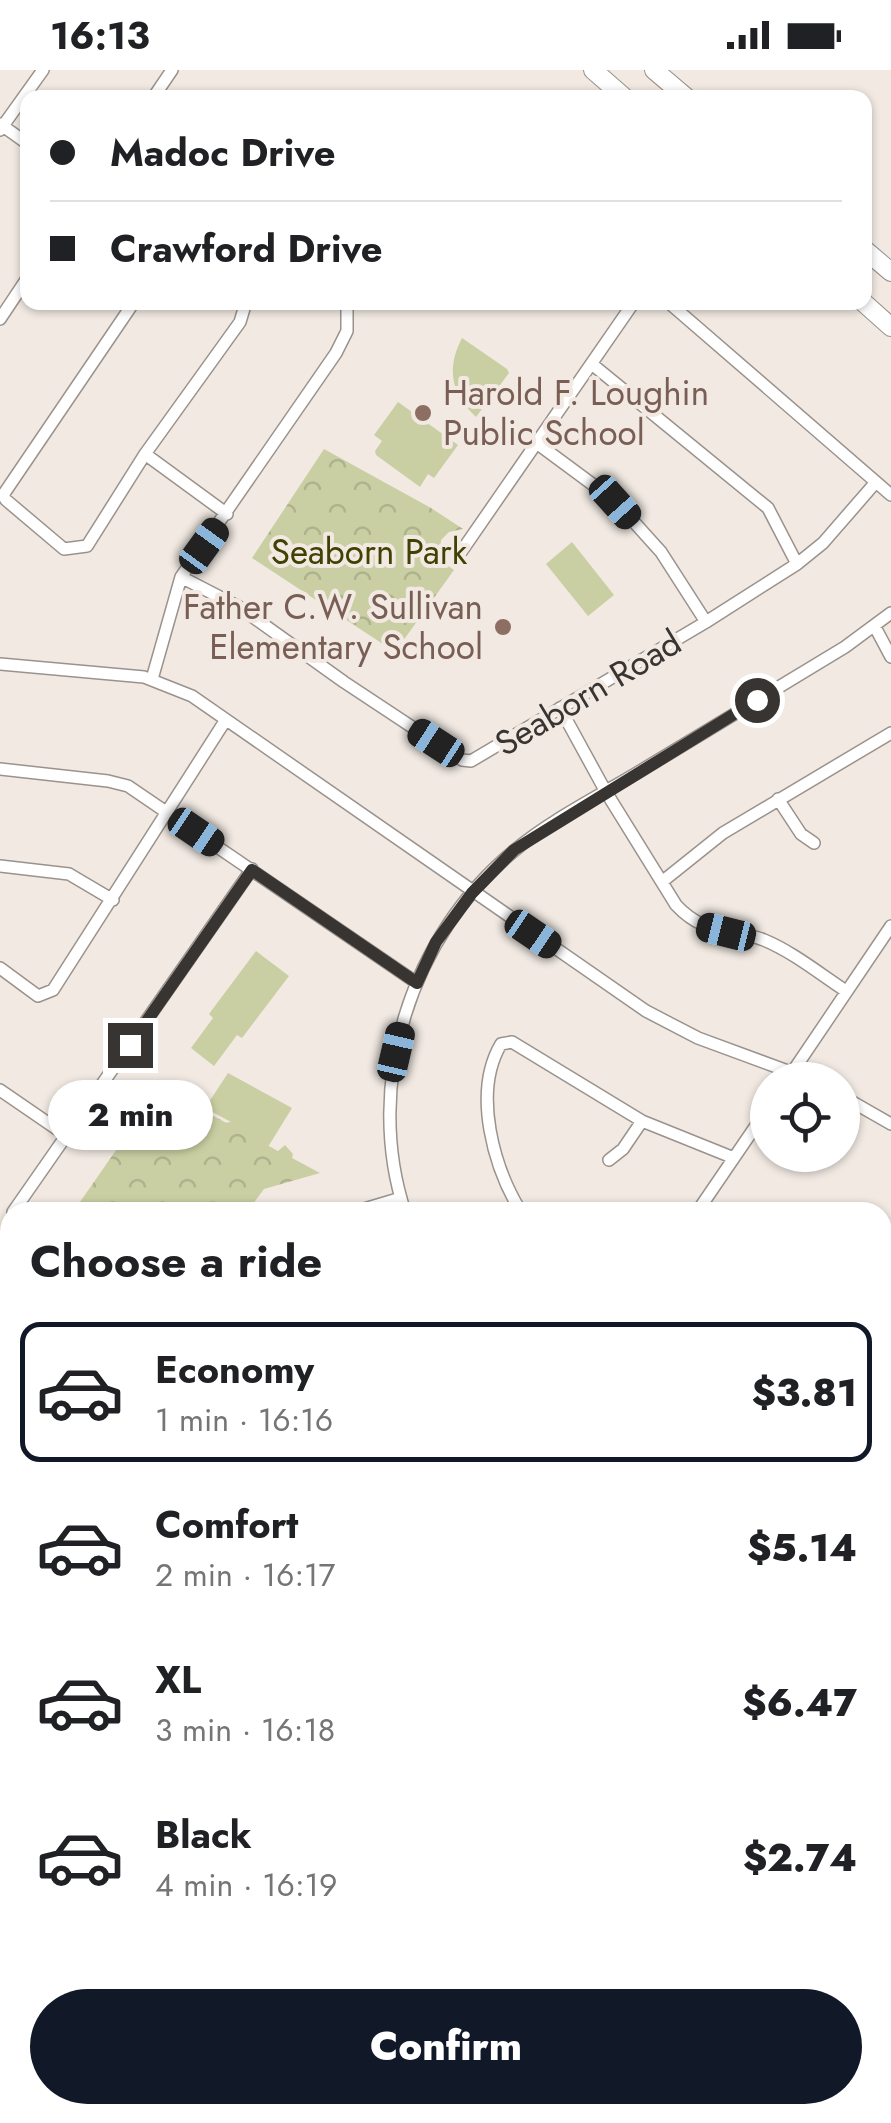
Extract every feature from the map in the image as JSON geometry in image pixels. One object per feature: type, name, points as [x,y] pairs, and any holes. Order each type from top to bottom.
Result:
[{"type":"highway","points":[[593,70],[616,90]]},
{"type":"highway","points":[[654,70],[677,90]]},
{"type":"highway","points":[[872,310],[891,327]]},
{"type":"street","points":[[1,127],[20,101]]},
{"type":"street","points":[[0,319],[20,288]]},
{"type":"street","points":[[129,310],[3,494],[64,549],[87,546],[145,454],[240,322],[244,310]]},
{"type":"street","points":[[152,679],[182,577],[336,353],[348,332],[347,310]]},
{"type":"street","points":[[462,552],[629,310]]},
{"type":"street","points":[[677,310],[891,494]]},
{"type":"street","points":[[592,365],[768,508],[797,564]]},
{"type":"street","points":[[538,444],[615,502],[661,552],[706,622]]},
{"type":"street","points":[[145,454],[227,514]]},
{"type":"street","name":"Seaborn Road","points":[[182,577],[238,607],[462,760],[478,758],[797,564],[823,544],[876,482]]},
{"type":"street","points":[[402,1202],[392,1154],[390,1084],[403,1020],[436,942],[472,893],[514,850],[891,614]]},
{"type":"street","points":[[875,627],[891,657]]},
{"type":"street","points":[[0,664],[152,679],[192,696],[646,1011],[755,1062]]},
{"type":"street","points":[[560,708],[676,905],[700,925],[762,939],[846,991]]},
{"type":"street","points":[[0,968],[38,996],[54,990],[225,721]]},
{"type":"street","points":[[663,881],[724,833],[891,733]]},
{"type":"street","points":[[0,769],[108,780],[128,786],[417,983]]},
{"type":"street","points":[[778,798],[802,834],[814,843]]},
{"type":"street","points":[[0,866],[69,874],[113,900]]},
{"type":"street","points":[[20,1202],[252,870]]},
{"type":"street","points":[[798,1062],[891,926]]},
{"type":"street","points":[[516,1202],[492,1144],[488,1104],[496,1054],[502,1044],[512,1042],[642,1121],[734,1158]]},
{"type":"street","points":[[0,1090],[68,1136]]},
{"type":"street","points":[[860,1106],[891,1124]]},
{"type":"street","points":[[609,1160],[642,1121]]},
{"type":"street","points":[[704,1202],[750,1134]]},
{"type":"street","points":[[387,1202],[400,1198]]},
{"type":"green space","points":[[462,338],[509,373],[476,417],[461,399],[454,380],[454,360]]},
{"type":"green space","points":[[398,402],[458,445],[434,478],[428,474],[420,487],[376,455],[382,441],[374,435]]},
{"type":"green space","name":"Seaborn Park","points":[[324,449],[463,529],[449,532],[441,540],[441,561],[454,570],[395,652],[252,558]]},
{"type":"green space","points":[[572,542],[614,595],[588,616],[546,564]]},
{"type":"green space","points":[[256,951],[289,976],[242,1038],[237,1035],[214,1066],[191,1048],[213,1018],[209,1014]]},
{"type":"green space","points":[[228,1073],[292,1108],[234,1202],[227,1202],[222,1123],[231,1122],[205,1108]]},
{"type":"green space","points":[[160,1087],[278,1151],[285,1145],[292,1158],[320,1173],[264,1189],[254,1202],[80,1202]]},
{"type":"place","name":"Harold F. Loughin Public School","points":[[423,413]]},
{"type":"place","name":"Father C.W. Sullivan Elementary School","points":[[503,627]]},
{"type":"route","points":[[130,1045],[252,870],[417,983],[436,942],[472,893],[514,850],[757,700]]}]
